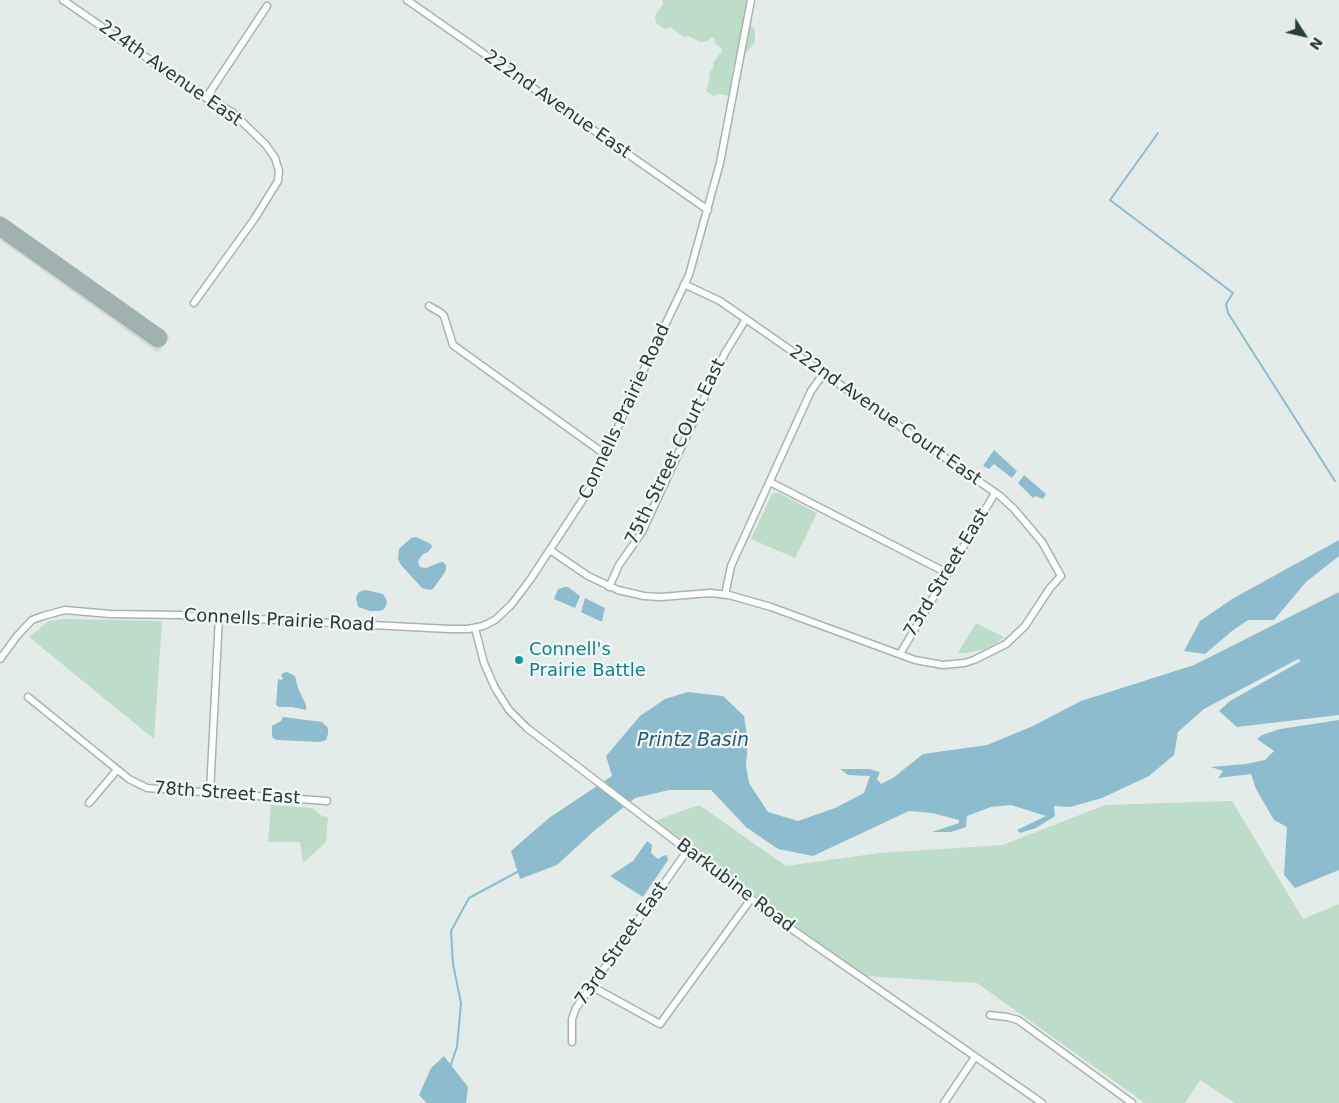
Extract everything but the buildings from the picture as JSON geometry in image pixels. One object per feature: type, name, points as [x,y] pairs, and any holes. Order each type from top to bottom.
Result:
[{"type":"street","name":"224th Avenue East","points":[[63,0],[206,98],[232,112],[272,152],[279,171],[278,182],[255,218],[194,303]]},
{"type":"street","name":"222nd Avenue East","points":[[407,0],[708,210]]},
{"type":"street","name":"Connells Prairie Road","points":[[0,659],[32,620],[65,610],[110,614],[448,629],[475,628],[495,620],[511,605],[593,484],[690,271],[720,163],[752,0]]},
{"type":"street","points":[[206,98],[267,6]]},
{"type":"street","name":"222nd Avenue Court East","points":[[684,284],[713,297],[746,318],[995,493],[1014,509],[1042,542],[1061,576],[1050,588],[1031,618],[1016,635],[995,651],[964,663],[952,665],[915,660],[900,654]]},
{"type":"street","points":[[429,306],[441,312],[444,316],[453,345],[606,455]]},
{"type":"street","name":"75th Street COurt East","points":[[609,587],[619,565],[642,532],[725,353],[746,318]]},
{"type":"street","points":[[725,595],[731,566],[811,391],[824,373]]},
{"type":"street","points":[[770,482],[947,574]]},
{"type":"street","name":"73rd Street East","points":[[900,654],[995,493]]},
{"type":"street","points":[[550,550],[588,576],[609,587],[644,596],[661,597],[710,593],[725,595],[771,607],[900,654]]},
{"type":"street","points":[[210,792],[219,618]]},
{"type":"street","name":"Barkubine Road","points":[[475,628],[484,663],[495,688],[509,710],[527,728],[687,851],[821,950],[1042,1103]]},
{"type":"street","name":"78th Street East","points":[[28,697],[117,770],[129,779],[147,788],[327,801]]},
{"type":"street","points":[[89,803],[117,770]]},
{"type":"street","name":"73rd Street East","points":[[572,1042],[572,1019],[576,1008],[687,851]]},
{"type":"street","points":[[591,986],[660,1024],[751,899]]},
{"type":"street","points":[[990,1015],[1007,1016],[1018,1020],[1132,1103]]},
{"type":"street","points":[[944,1103],[975,1057]]},
{"type":"shaded area","points":[[0,215],[170,336],[158,353],[0,240]]},
{"type":"green space","points":[[662,0],[754,0],[754,5],[748,13],[747,24],[755,29],[755,42],[732,70],[733,90],[729,96],[719,94],[714,96],[706,91],[710,72],[714,66],[713,63],[722,51],[721,48],[715,43],[714,38],[711,37],[708,41],[701,42],[688,36],[684,37],[670,27],[665,29],[657,24],[656,14],[663,4]]},
{"type":"green space","points":[[779,493],[817,513],[795,558],[751,539],[771,496]]},
{"type":"green space","points":[[64,619],[162,621],[154,739],[29,637],[49,621]]},
{"type":"green space","points":[[976,623],[1004,637],[983,650],[958,653]]},
{"type":"green space","points":[[1232,801],[1303,919],[1339,904],[1339,1103],[1235,1103],[1200,1080],[1185,1103],[1145,1103],[977,983],[865,976],[651,822],[699,805],[786,866],[880,853],[1003,845],[1105,805]]},
{"type":"green space","points":[[271,805],[312,808],[322,816],[328,817],[326,842],[303,863],[300,842],[268,842]]},
{"type":"water","points":[[994,450],[1017,471],[1012,478],[994,464],[989,469],[983,466]]},
{"type":"water","points":[[1024,475],[1046,494],[1043,499],[1035,496],[1033,498],[1018,483]]},
{"type":"water","points":[[416,537],[431,544],[432,547],[418,561],[420,567],[426,568],[443,562],[446,565],[443,575],[433,589],[430,590],[422,588],[401,565],[398,559],[399,549],[411,538]]},
{"type":"water","points":[[1339,540],[1339,556],[1306,582],[1274,620],[1248,620],[1205,654],[1184,651],[1200,621],[1232,599]]},
{"type":"water","points":[[568,587],[580,596],[575,608],[554,599],[558,589]]},
{"type":"water","points":[[366,590],[383,594],[387,601],[383,610],[370,611],[358,607],[356,598],[358,593]]},
{"type":"water","name":"Printz Basin","points":[[1339,592],[1339,715],[1237,727],[1219,711],[1230,701],[1301,661],[1298,659],[1204,709],[1178,732],[1174,755],[1149,776],[1102,798],[1070,807],[1054,806],[1055,816],[1036,828],[1020,833],[1017,830],[1046,816],[1011,805],[991,807],[967,816],[966,827],[951,832],[932,832],[959,823],[959,820],[932,813],[909,811],[813,856],[778,849],[746,827],[711,790],[669,790],[635,798],[594,831],[557,865],[520,879],[511,851],[549,818],[612,776],[606,756],[640,716],[665,699],[688,692],[723,696],[744,716],[748,741],[746,766],[749,783],[768,812],[798,821],[835,808],[864,793],[870,776],[848,775],[840,769],[869,769],[880,772],[877,779],[881,784],[893,778],[923,754],[987,745],[1033,726],[1081,701],[1194,665]]},
{"type":"water","points":[[585,598],[605,608],[602,621],[581,612]]},
{"type":"water","points":[[287,672],[295,676],[306,705],[306,710],[276,705],[278,679],[281,680],[283,673]]},
{"type":"water","points":[[283,717],[322,722],[328,728],[326,740],[320,742],[277,740],[273,738],[272,726],[281,721]]},
{"type":"water","points":[[1339,720],[1339,870],[1295,888],[1284,875],[1287,827],[1274,820],[1256,789],[1251,774],[1218,778],[1223,771],[1211,767],[1246,764],[1265,760],[1274,751],[1257,739],[1262,735],[1280,729]]},
{"type":"water","points":[[647,841],[652,845],[651,853],[658,859],[667,855],[668,860],[643,897],[610,876],[633,861]]},
{"type":"water","points":[[444,1056],[468,1087],[466,1103],[427,1103],[419,1095],[431,1068]]},
{"type":"waterway","points":[[1158,133],[1110,200],[1233,293],[1226,304],[1228,313],[1335,481]]},
{"type":"waterway","points":[[450,1067],[457,1047],[461,1003],[453,964],[451,931],[469,898],[519,871]]},
{"type":"taxiway","points":[[0,226],[158,338]]},
{"type":"place","name":"Connell's Prairie Battle","points":[[519,660]]}]
